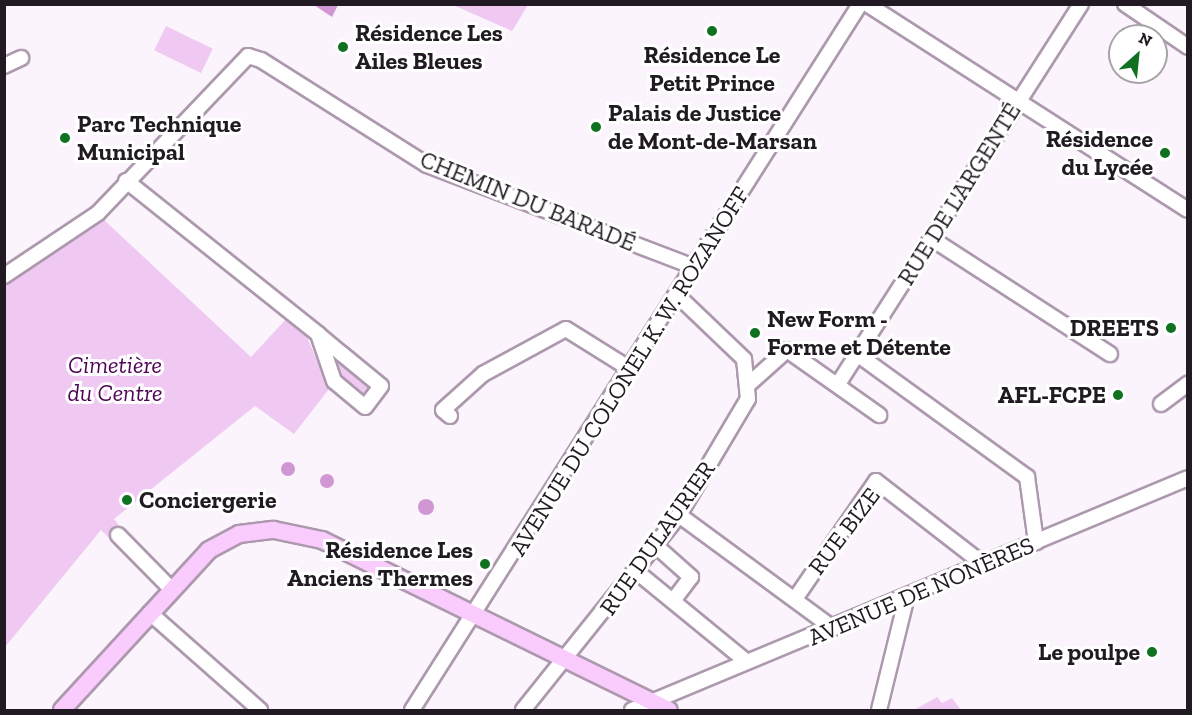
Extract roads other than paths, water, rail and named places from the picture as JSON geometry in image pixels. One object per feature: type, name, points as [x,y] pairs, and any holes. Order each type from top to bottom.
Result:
[{"type":"main road","points":[[62,711],[171,589],[216,545],[274,530],[322,540],[669,711]]},
{"type":"street","name":"AVENUE DU COLONEL K. W. ROZANOFF","points":[[412,711],[860,4]]},
{"type":"street","points":[[867,4],[1188,210]]},
{"type":"street","name":"RUE DE L'ARGENTÉ","points":[[838,384],[1082,4]]},
{"type":"street","points":[[1125,4],[1188,47]]},
{"type":"street","name":"CHEMIN DU BARADÉ","points":[[4,276],[98,213],[126,181],[248,56],[427,165],[694,267]]},
{"type":"street","points":[[4,66],[21,58]]},
{"type":"street","points":[[126,181],[318,334],[381,386],[365,407],[334,381],[318,334]]},
{"type":"street","points":[[932,239],[1110,354]]},
{"type":"street","points":[[677,295],[744,359],[749,384]]},
{"type":"street","points":[[450,416],[443,410],[483,374],[566,329],[630,369]]},
{"type":"street","points":[[749,384],[786,350],[838,384],[879,415]]},
{"type":"street","points":[[857,354],[1027,477],[1036,543]]},
{"type":"street","name":"RUE DULAURIER","points":[[523,711],[567,660],[679,515],[741,413],[749,384]]},
{"type":"street","points":[[1161,404],[1188,384]]},
{"type":"street","name":"AVENUE DE NONÈRES","points":[[632,711],[1188,478]]},
{"type":"street","name":"RUE BIZE","points":[[795,599],[876,481],[983,564]]},
{"type":"street","points":[[679,515],[833,628]]},
{"type":"street","points":[[118,535],[171,589]]},
{"type":"street","points":[[656,546],[691,577],[673,601]]},
{"type":"street","points":[[637,572],[747,662]]},
{"type":"street","points":[[879,711],[907,596]]},
{"type":"street","points":[[150,613],[260,711]]},
{"type":"place","name":"Résidence Le Petit Prince","points":[[712,31]]},
{"type":"place","name":"Résidence Les Ailes Bleues","points":[[343,47]]},
{"type":"place","name":"Palais de Justice de Mont-de-Marsan","points":[[596,127]]},
{"type":"place","name":"Parc Technique Municipal","points":[[65,138]]},
{"type":"place","name":"Résidence du Lycée","points":[[1165,153]]},
{"type":"place","name":"DREETS","points":[[1171,328]]},
{"type":"place","name":"New Form - Forme et Détente","points":[[755,333]]},
{"type":"place","name":"AFL-FCPE","points":[[1118,395]]},
{"type":"place","name":"Conciergerie","points":[[127,500]]},
{"type":"place","name":"Résidence Les Anciens Thermes","points":[[485,564]]},
{"type":"place","name":"Le poulpe","points":[[1152,652]]},
{"type":"park label","name":"Cimetière du Centre","points":[[115,379]]}]
